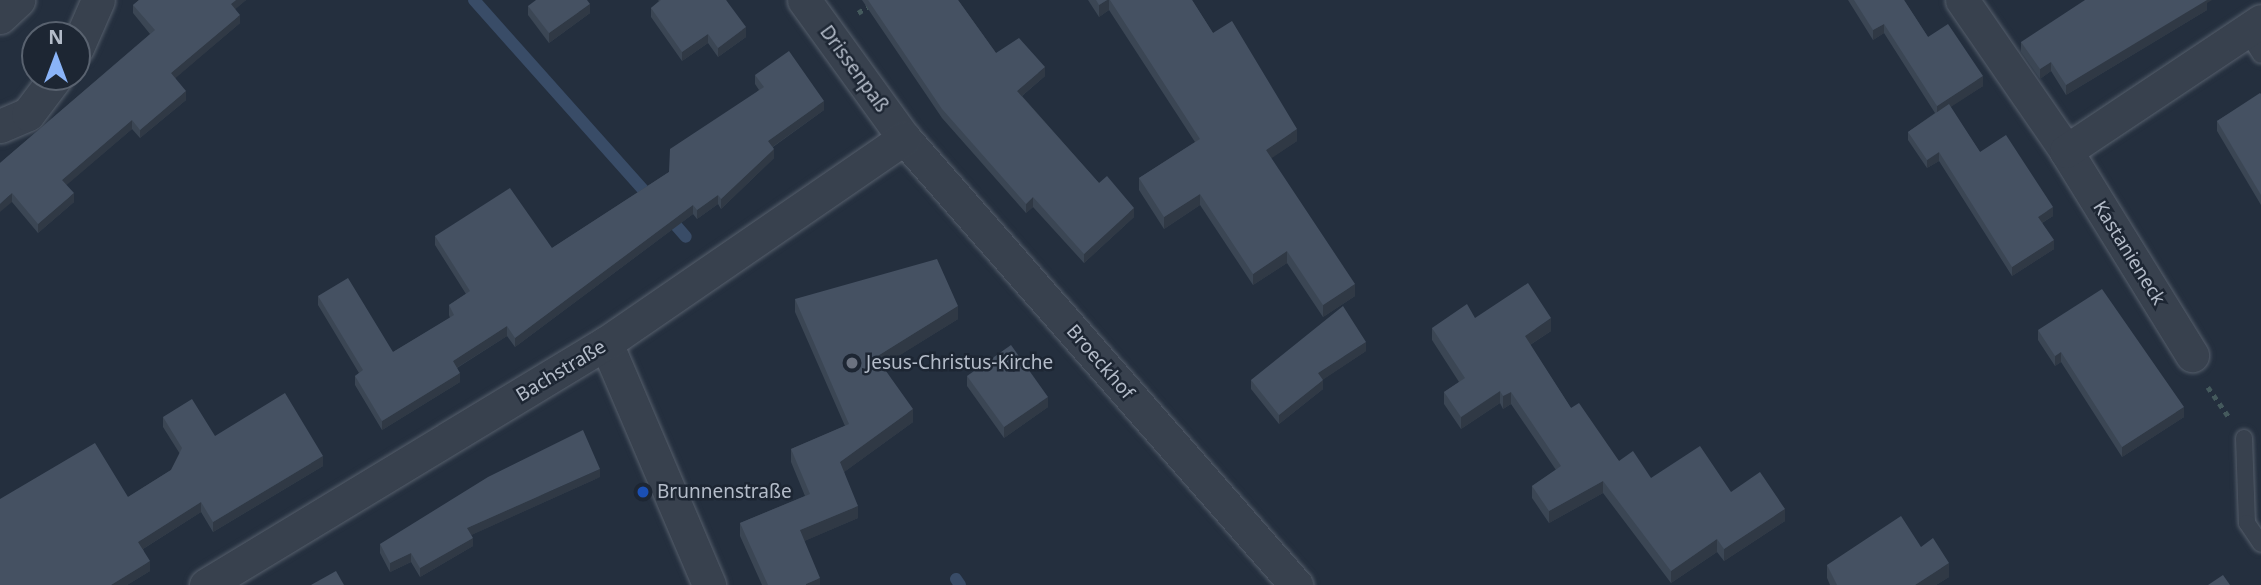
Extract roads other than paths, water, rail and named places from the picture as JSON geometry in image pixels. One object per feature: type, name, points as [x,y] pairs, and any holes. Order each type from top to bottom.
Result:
[{"type":"street","points":[[0,17],[19,0]]},
{"type":"street","points":[[89,21],[98,0]]},
{"type":"street","name":"Drissenpaß","points":[[804,0],[904,138]]},
{"type":"street","name":"Kastanieneck","points":[[1962,0],[2066,151],[2192,355]]},
{"type":"street","points":[[2066,151],[2256,36]]},
{"type":"street","points":[[0,126],[28,114],[45,91]]},
{"type":"street","name":"Bachstraße","points":[[206,585],[606,343],[904,138]]},
{"type":"street","name":"Broeckhof","points":[[904,138],[1296,585]]},
{"type":"street","points":[[606,343],[709,585]]},
{"type":"lane","points":[[2244,439],[2247,523],[2261,544]]},
{"type":"waterway","points":[[474,0],[653,201]]},
{"type":"waterway","points":[[666,214],[686,237]]},
{"type":"waterway","points":[[956,579],[960,585]]},
{"type":"place","name":"Jesus-Christus-Kirche","points":[[852,363]]},
{"type":"place","name":"Brunnenstraße","points":[[643,492]]}]
